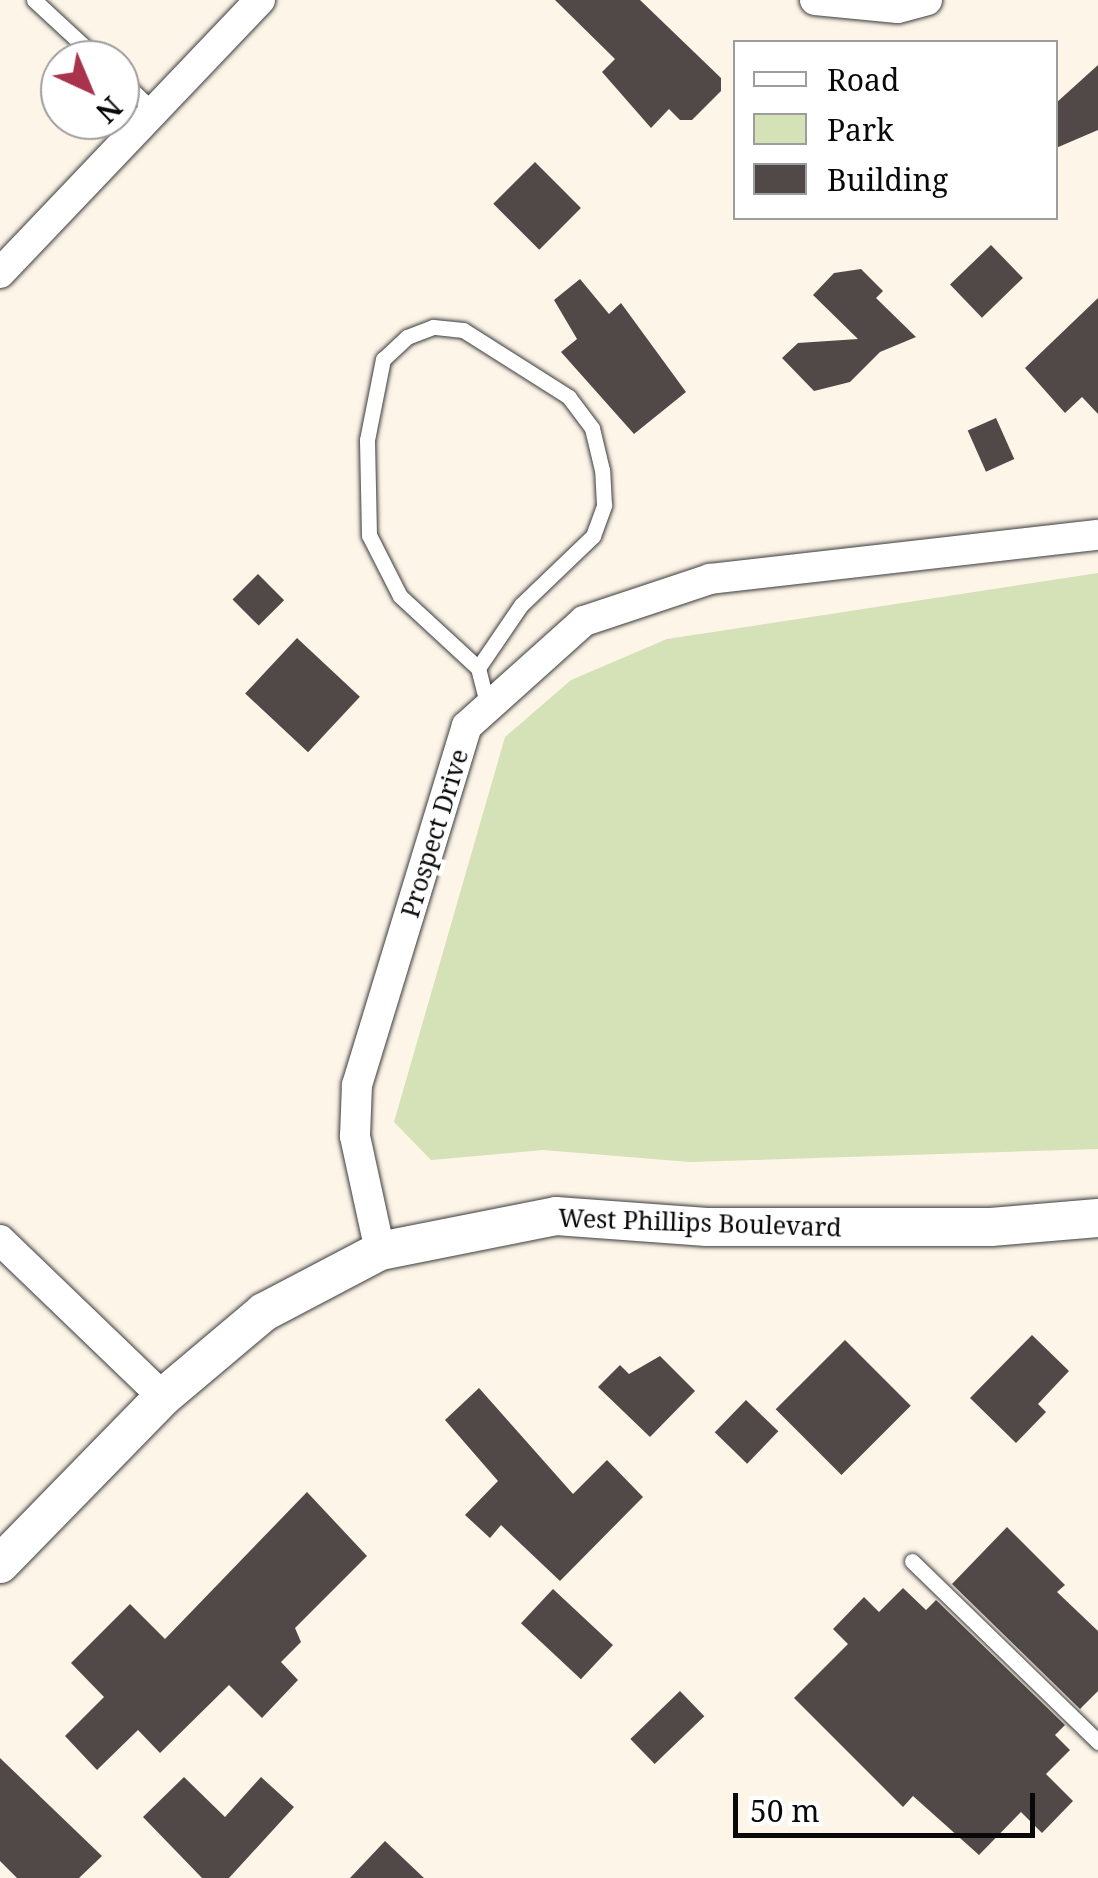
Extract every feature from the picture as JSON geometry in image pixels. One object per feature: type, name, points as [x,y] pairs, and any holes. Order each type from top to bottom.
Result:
[{"type":"street","points":[[0,273],[260,0]]},
{"type":"street","points":[[815,0],[898,8],[927,0]]},
{"type":"street","name":"Prospect Drive","points":[[380,1251],[355,1136],[357,1085],[467,726],[584,621],[710,579],[1098,534]]},
{"type":"street","name":"West Phillips Boulevard","points":[[0,1564],[163,1397],[264,1312],[380,1251],[556,1216],[707,1227],[991,1228],[1098,1218]]},
{"type":"street","points":[[0,1240],[163,1397]]},
{"type":"lane","points":[[34,0],[77,40]]},
{"type":"lane","points":[[140,98],[154,111]]},
{"type":"lane","points":[[478,668],[521,605],[593,536],[604,505],[602,470],[592,428],[570,398],[464,330],[434,327],[407,337],[383,358],[367,440],[369,535],[400,596],[478,668],[488,707]]},
{"type":"lane","points":[[912,1561],[1098,1742]]},
{"type":"green space","points":[[1098,573],[1098,1149],[690,1162],[543,1150],[431,1160],[394,1122],[505,737],[571,680],[667,639]]},
{"type":"building","points":[[555,0],[640,0],[721,78],[721,91],[692,120],[680,120],[669,109],[651,128],[602,72],[615,59]]},
{"type":"building","points":[[1098,65],[1098,130],[1058,147],[1058,101]]},
{"type":"building","points":[[535,162],[581,208],[539,250],[493,204]]},
{"type":"building","points":[[991,245],[1023,278],[982,318],[950,285]]},
{"type":"building","points":[[861,269],[883,291],[876,298],[916,337],[880,352],[850,382],[814,391],[782,358],[798,343],[858,339],[813,295],[834,273]]},
{"type":"building","points":[[580,279],[609,314],[621,303],[686,392],[634,434],[561,352],[577,339],[554,300]]},
{"type":"building","points":[[1098,298],[1098,414],[1082,397],[1065,413],[1025,368]]},
{"type":"building","points":[[996,418],[1014,459],[986,472],[968,431]]},
{"type":"building","points":[[258,574],[284,600],[259,626],[233,599]]},
{"type":"building","points":[[297,638],[360,697],[308,752],[245,694]]},
{"type":"building","points":[[1032,1335],[1069,1371],[1038,1404],[1046,1412],[1016,1443],[970,1398]]},
{"type":"building","points":[[845,1340],[911,1406],[841,1475],[776,1409]]},
{"type":"building","points":[[660,1356],[695,1391],[650,1437],[598,1387],[620,1365],[629,1374]]},
{"type":"building","points":[[479,1388],[573,1494],[607,1460],[643,1497],[560,1581],[501,1525],[490,1538],[465,1515],[498,1481],[445,1420]]},
{"type":"building","points":[[746,1400],[778,1431],[747,1464],[715,1432]]},
{"type":"building","points":[[307,1492],[367,1556],[295,1628],[301,1642],[281,1662],[298,1680],[262,1718],[229,1685],[160,1753],[138,1730],[97,1770],[65,1736],[104,1697],[71,1663],[130,1604],[165,1639]]},
{"type":"building","points":[[1007,1527],[1065,1585],[1057,1592],[1098,1631],[1098,1691],[1080,1709],[952,1584]]},
{"type":"building","points":[[903,1588],[926,1610],[936,1600],[1065,1725],[1055,1735],[1070,1750],[1046,1774],[1073,1801],[1042,1833],[1021,1812],[979,1855],[913,1796],[903,1807],[794,1698],[848,1644],[833,1629],[864,1597],[879,1612]]},
{"type":"building","points":[[553,1589],[613,1645],[581,1679],[521,1623]]},
{"type":"building","points":[[680,1691],[704,1716],[655,1764],[630,1739]]},
{"type":"building","points":[[0,1758],[102,1856],[79,1878],[17,1878],[0,1861]]},
{"type":"building","points":[[184,1777],[225,1817],[261,1777],[294,1807],[229,1878],[202,1878],[143,1817]]},
{"type":"building","points":[[385,1841],[424,1878],[350,1878]]}]
